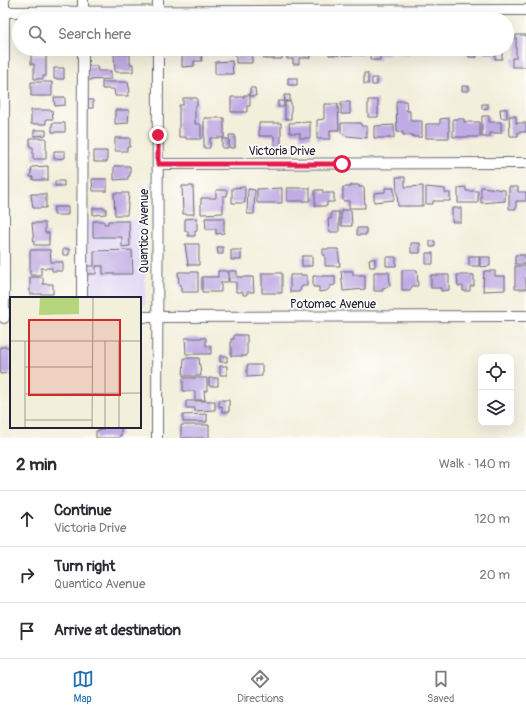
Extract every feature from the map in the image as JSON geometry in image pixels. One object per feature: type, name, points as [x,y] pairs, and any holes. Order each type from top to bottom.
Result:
[{"type":"street","points":[[4,0],[2,12],[5,318]]},
{"type":"street","points":[[83,0],[83,12]]},
{"type":"street","points":[[158,0],[158,12]]},
{"type":"street","points":[[379,12],[526,10]]},
{"type":"street","points":[[2,12],[12,12]]},
{"type":"street","points":[[82,297],[83,56]]},
{"type":"street","name":"Quantico Avenue","points":[[157,438],[158,56]]},
{"type":"street","name":"Victoria Drive","points":[[158,164],[526,163]]},
{"type":"street","name":"Potomac Avenue","points":[[141,318],[526,316]]},
{"type":"shaded area","points":[[145,220],[145,305],[141,305],[141,297],[85,297],[86,221]]},
{"type":"building","points":[[516,35],[526,35],[526,67],[512,67],[512,58],[516,58]]},
{"type":"building","points":[[31,56],[46,56],[46,76],[43,76],[43,79],[34,79],[34,64],[31,64]]},
{"type":"building","points":[[114,56],[130,56],[130,64],[133,64],[133,72],[115,72]]},
{"type":"building","points":[[182,56],[202,56],[202,61],[194,61],[194,66],[182,67]]},
{"type":"building","points":[[236,56],[252,56],[252,63],[236,63]]},
{"type":"building","points":[[264,56],[282,56],[282,59],[264,59]]},
{"type":"building","points":[[287,56],[310,56],[310,58],[299,58],[299,64],[293,64],[293,59],[287,59]]},
{"type":"building","points":[[370,56],[380,56],[380,60],[370,60]]},
{"type":"building","points":[[495,56],[502,56],[502,59],[495,59]]},
{"type":"building","points":[[232,61],[233,74],[215,74],[215,62]]},
{"type":"building","points":[[88,66],[97,66],[98,71],[111,71],[111,79],[88,80]]},
{"type":"building","points":[[54,68],[64,68],[64,79],[54,79]]},
{"type":"building","points":[[364,73],[368,73],[368,84],[364,84]]},
{"type":"building","points":[[288,78],[297,78],[297,85],[288,85]]},
{"type":"building","points":[[372,78],[377,78],[377,85],[372,85]]},
{"type":"building","points":[[31,82],[52,82],[52,96],[31,96]]},
{"type":"building","points":[[102,82],[128,82],[130,92],[128,92],[128,96],[115,96],[114,89],[102,89]]},
{"type":"building","points":[[462,86],[469,86],[469,91],[462,91]]},
{"type":"building","points":[[250,88],[255,88],[256,96],[250,96]]},
{"type":"building","points":[[244,95],[250,95],[250,106],[247,106],[247,112],[231,112],[231,97],[244,97]]},
{"type":"building","points":[[284,95],[290,95],[290,101],[285,101]]},
{"type":"building","points":[[54,97],[65,97],[65,105],[55,106]]},
{"type":"building","points":[[183,98],[197,98],[197,106],[195,106],[195,124],[201,124],[201,139],[186,139],[186,137],[179,137],[179,105],[183,105]]},
{"type":"building","points":[[88,100],[93,100],[93,108],[88,108]]},
{"type":"building","points":[[368,100],[378,100],[378,117],[368,117]]},
{"type":"building","points":[[278,101],[284,101],[284,107],[278,107]]},
{"type":"building","points":[[396,101],[406,101],[407,111],[410,111],[410,121],[422,121],[422,137],[403,135],[403,132],[397,132]]},
{"type":"building","points":[[285,102],[291,102],[291,119],[285,119]]},
{"type":"building","points":[[341,102],[350,102],[350,114],[341,114]]},
{"type":"building","points":[[324,104],[338,104],[339,130],[330,130],[330,139],[317,139],[317,120],[324,119]]},
{"type":"building","points":[[482,104],[488,104],[488,108],[482,109]]},
{"type":"building","points":[[500,109],[507,109],[507,118],[501,118]]},
{"type":"building","points":[[31,110],[52,110],[53,119],[46,119],[46,124],[31,124]]},
{"type":"building","points":[[115,110],[129,110],[128,123],[115,124]]},
{"type":"building","points":[[482,116],[489,116],[489,122],[501,122],[501,133],[490,133],[490,137],[482,137]]},
{"type":"building","points":[[509,116],[516,116],[516,123],[526,123],[526,132],[518,132],[518,136],[510,136]]},
{"type":"building","points":[[204,118],[224,118],[224,138],[210,138],[210,148],[204,148]]},
{"type":"building","points":[[449,118],[449,138],[426,138],[426,124],[440,124],[440,119]]},
{"type":"building","points":[[453,119],[464,119],[464,122],[480,122],[480,137],[453,137]]},
{"type":"building","points":[[310,122],[310,138],[300,138],[300,133],[290,133],[289,123]]},
{"type":"building","points":[[52,123],[65,123],[65,132],[52,132]]},
{"type":"building","points":[[259,123],[281,123],[281,148],[274,148],[274,136],[259,136]]},
{"type":"building","points":[[341,123],[361,123],[361,126],[367,126],[367,138],[347,136],[341,133]]},
{"type":"building","points":[[394,125],[394,138],[374,138],[374,126]]},
{"type":"building","points":[[34,130],[46,130],[46,135],[34,136]]},
{"type":"building","points":[[229,135],[235,135],[235,148],[230,148]]},
{"type":"building","points":[[30,138],[46,138],[46,159],[33,159],[33,147],[30,147]]},
{"type":"building","points":[[115,138],[130,138],[130,147],[127,147],[127,151],[115,151]]},
{"type":"building","points":[[222,139],[228,139],[228,148],[222,148]]},
{"type":"building","points":[[54,151],[65,151],[65,158],[54,159]]},
{"type":"building","points":[[94,151],[107,151],[107,162],[94,162]]},
{"type":"building","points":[[48,166],[48,180],[33,180],[33,177],[30,177],[32,167]]},
{"type":"building","points":[[114,166],[130,166],[130,176],[128,176],[128,179],[114,180]]},
{"type":"building","points":[[396,177],[405,177],[405,187],[423,186],[423,206],[398,206]]},
{"type":"building","points":[[92,179],[107,179],[107,191],[93,191]]},
{"type":"building","points":[[55,181],[64,181],[64,186],[55,186]]},
{"type":"building","points":[[351,185],[359,185],[359,187],[364,187],[365,208],[349,208],[349,201],[343,201],[343,187],[351,187]]},
{"type":"building","points":[[182,186],[193,186],[194,214],[183,214]]},
{"type":"building","points":[[245,187],[245,203],[232,203],[232,188]]},
{"type":"building","points":[[426,187],[445,189],[445,193],[450,193],[450,201],[433,201],[433,204],[426,204]]},
{"type":"building","points":[[466,187],[466,191],[478,191],[478,203],[458,203],[458,188]]},
{"type":"building","points":[[481,187],[505,190],[505,201],[481,203]]},
{"type":"building","points":[[509,187],[518,187],[518,192],[526,192],[526,201],[516,201],[516,209],[509,209]]},
{"type":"building","points":[[282,188],[282,203],[257,203],[257,189]]},
{"type":"building","points":[[287,188],[310,188],[310,201],[287,201]]},
{"type":"building","points":[[385,188],[394,188],[394,200],[374,202],[374,193],[385,192]]},
{"type":"building","points":[[248,189],[255,190],[254,214],[247,214]]},
{"type":"building","points":[[216,190],[227,190],[227,196],[223,196],[223,213],[201,214],[201,198],[216,198]]},
{"type":"building","points":[[315,190],[323,190],[323,193],[334,193],[334,202],[327,202],[327,206],[315,206]]},
{"type":"building","points":[[114,193],[129,193],[127,215],[115,215]]},
{"type":"building","points":[[31,194],[46,194],[46,208],[33,208]]},
{"type":"building","points":[[54,207],[68,207],[68,215],[54,215]]},
{"type":"building","points":[[93,208],[106,208],[106,214],[93,215]]},
{"type":"building","points":[[452,208],[461,208],[461,222],[452,222]]},
{"type":"building","points":[[341,210],[351,210],[352,226],[341,226]]},
{"type":"building","points":[[331,212],[339,212],[339,232],[329,232],[328,219],[331,219]]},
{"type":"building","points":[[197,218],[197,231],[195,231],[195,236],[188,236],[188,231],[185,231],[185,219]]},
{"type":"building","points":[[205,218],[224,218],[224,233],[216,234],[216,229],[206,229]]},
{"type":"building","points":[[93,221],[104,221],[104,224],[108,224],[108,221],[129,221],[130,246],[122,247],[122,237],[93,237]]},
{"type":"building","points":[[32,223],[45,223],[45,233],[49,233],[49,245],[34,245]]},
{"type":"building","points":[[357,228],[366,228],[366,235],[357,235]]},
{"type":"building","points":[[430,241],[435,241],[435,247],[430,247]]},
{"type":"building","points":[[411,243],[420,243],[420,253],[411,253]]},
{"type":"building","points":[[185,244],[199,244],[199,265],[188,265]]},
{"type":"building","points":[[217,247],[223,247],[223,254],[218,254]]},
{"type":"building","points":[[63,249],[69,249],[69,255],[63,255]]},
{"type":"building","points":[[323,249],[338,249],[340,266],[325,266],[325,255],[323,255]]},
{"type":"building","points":[[30,250],[50,250],[51,262],[63,262],[63,271],[52,271],[52,268],[41,268],[41,275],[30,275]]},
{"type":"building","points":[[132,250],[133,274],[103,274],[103,266],[96,266],[96,274],[86,274],[86,266],[94,266],[94,251]]},
{"type":"building","points":[[231,250],[241,250],[241,260],[231,260]]},
{"type":"building","points":[[426,253],[433,253],[433,264],[426,264]]},
{"type":"building","points":[[515,255],[525,255],[525,264],[515,264]]},
{"type":"building","points":[[302,256],[312,256],[312,266],[302,266]]},
{"type":"building","points":[[469,256],[479,256],[479,266],[469,266]]},
{"type":"building","points":[[386,257],[396,257],[396,266],[386,266]]},
{"type":"building","points":[[480,257],[490,257],[490,266],[480,267]]},
{"type":"building","points":[[369,259],[375,259],[375,267],[370,267]]},
{"type":"building","points":[[515,266],[526,266],[526,289],[515,289]]},
{"type":"building","points":[[402,270],[417,270],[418,286],[412,286],[410,290],[402,290]]},
{"type":"building","points":[[218,271],[228,271],[228,282],[221,282],[221,292],[202,292],[202,277],[218,277]]},
{"type":"building","points":[[229,271],[237,271],[237,277],[253,277],[254,292],[247,292],[247,295],[243,295],[243,292],[236,292],[236,282],[229,282]]},
{"type":"building","points":[[341,271],[353,271],[353,275],[365,275],[365,289],[343,291]]},
{"type":"building","points":[[484,271],[495,271],[495,276],[505,276],[505,290],[483,291]]},
{"type":"building","points":[[178,272],[198,272],[198,292],[181,292]]},
{"type":"building","points":[[374,272],[389,272],[390,286],[383,288],[383,291],[374,291]]},
{"type":"building","points":[[262,273],[282,273],[282,293],[262,293]]},
{"type":"building","points":[[290,275],[307,275],[307,286],[302,286],[299,292],[290,292]]},
{"type":"building","points":[[431,275],[449,275],[449,290],[441,291],[441,288],[431,288]]},
{"type":"building","points":[[457,275],[474,275],[474,286],[470,286],[470,291],[463,291],[463,286],[458,286]]},
{"type":"building","points":[[313,276],[335,276],[335,285],[330,286],[330,288],[326,291],[319,292],[319,287],[313,287]]},
{"type":"building","points":[[30,277],[43,277],[43,284],[53,284],[53,294],[30,294]]},
{"type":"building","points":[[234,335],[247,335],[247,356],[231,356],[231,339],[234,339]]},
{"type":"building","points":[[185,338],[206,338],[206,346],[211,346],[211,354],[186,354]]},
{"type":"building","points":[[0,347],[10,347],[10,373],[0,374]]},
{"type":"building","points":[[220,356],[227,356],[227,362],[220,362]]},
{"type":"building","points":[[184,358],[199,358],[201,376],[183,376]]},
{"type":"building","points":[[247,365],[262,365],[262,376],[247,377]]},
{"type":"building","points":[[220,366],[227,366],[227,375],[220,375]]},
{"type":"building","points":[[183,378],[207,378],[207,391],[204,391],[205,400],[195,400],[195,391],[183,391]]},
{"type":"building","points":[[209,378],[218,378],[218,386],[209,386]]},
{"type":"building","points":[[219,400],[229,400],[229,412],[222,412],[222,406],[219,407]]},
{"type":"building","points":[[186,401],[215,401],[215,410],[195,411],[195,408],[186,408]]},
{"type":"building","points":[[207,414],[207,422],[183,422],[183,415]]},
{"type":"building","points":[[181,425],[209,425],[209,438],[181,438]]},
{"type":"building","points":[[103,428],[121,428],[121,436],[119,436],[119,438],[96,438],[96,431],[103,430]]},
{"type":"route","points":[[158,135],[158,164],[342,164]]}]
